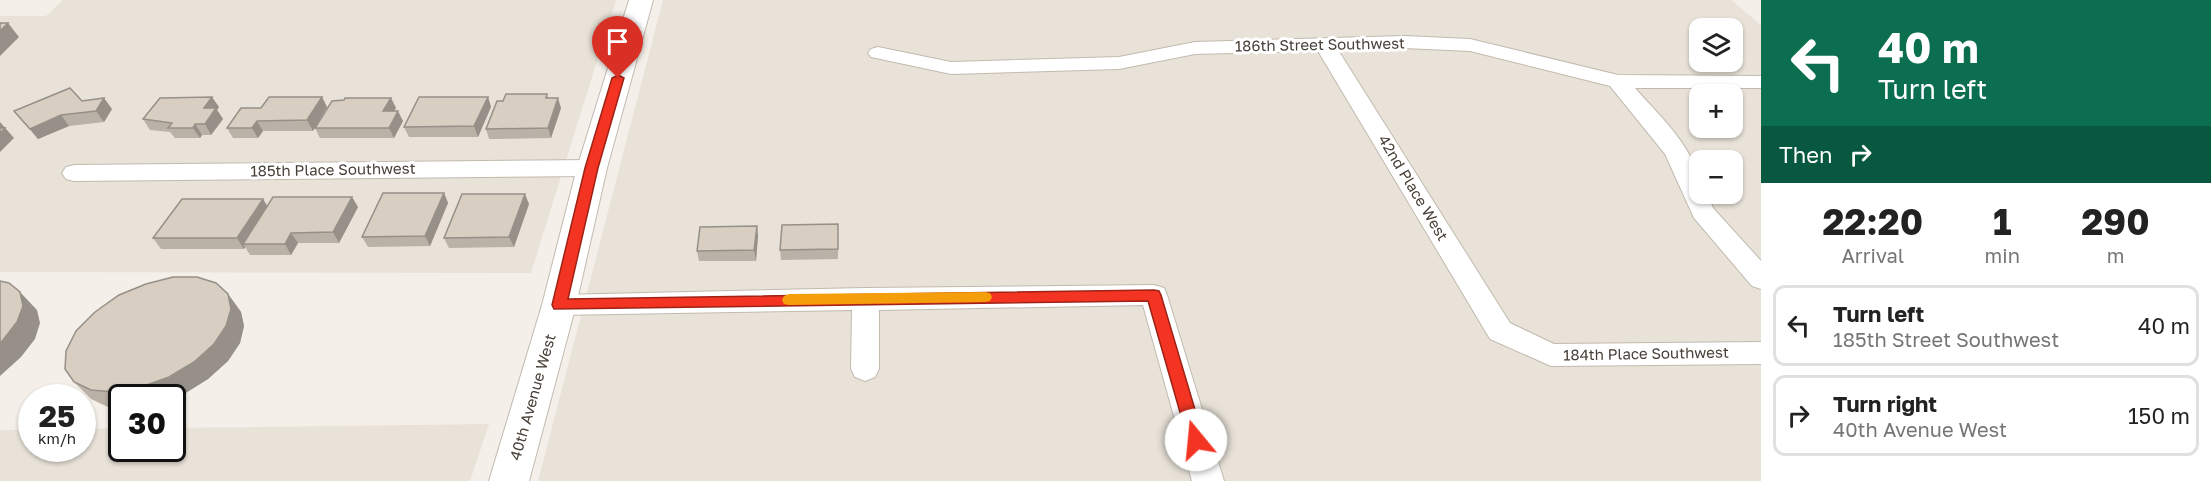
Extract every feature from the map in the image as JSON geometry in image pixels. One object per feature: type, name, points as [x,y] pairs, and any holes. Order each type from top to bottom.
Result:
[{"type":"street","name":"40th Avenue West","points":[[509,481],[559,305],[592,168],[641,0]]},
{"type":"street","name":"186th Street Southwest","points":[[878,53],[951,68],[1119,63],[1195,48],[1404,42],[1470,45],[1618,81],[1761,82]]},
{"type":"street","name":"42nd Place West","points":[[1325,45],[1500,331]]},
{"type":"street","points":[[1618,81],[1676,151],[1703,212],[1761,279]]},
{"type":"street","name":"185th Place Southwest","points":[[74,173],[592,168]]},
{"type":"street","points":[[559,305],[866,298],[1154,295],[1208,481]]},
{"type":"street","points":[[865,369],[866,298]]},
{"type":"street","name":"184th Place Southwest","points":[[1500,331],[1551,355],[1761,353]]},
{"type":"shaded area","points":[[63,0],[616,0],[531,273],[0,272],[0,16],[46,16]]},
{"type":"shaded area","points":[[663,0],[1731,0],[1761,25],[1761,481],[538,481]]},
{"type":"shaded area","points":[[489,424],[470,481],[0,481],[0,430],[18,430],[18,462],[96,462],[96,429],[108,428],[108,462],[186,462],[186,428]]},
{"type":"building","points":[[0,23],[8,23],[0,31]]},
{"type":"building","points":[[70,88],[82,101],[104,98],[96,111],[61,115],[30,129],[14,111]]},
{"type":"building","points":[[506,94],[547,94],[546,98],[558,98],[548,128],[486,129],[497,101],[503,101]]},
{"type":"building","points":[[212,97],[204,108],[216,108],[205,124],[195,124],[193,128],[168,128],[172,123],[143,119],[160,98]]},
{"type":"building","points":[[269,97],[322,97],[307,120],[257,121],[252,128],[227,128],[241,108],[261,108]]},
{"type":"building","points":[[419,97],[488,97],[474,126],[404,127]]},
{"type":"building","points":[[345,98],[391,98],[383,111],[398,111],[389,128],[315,128],[332,101]]},
{"type":"building","points":[[383,193],[444,193],[425,236],[362,237]]},
{"type":"building","points":[[462,194],[525,194],[509,237],[444,238]]},
{"type":"building","points":[[273,197],[352,197],[333,232],[291,233],[285,244],[243,244]]},
{"type":"building","points":[[182,199],[263,199],[237,238],[153,238]]},
{"type":"building","points":[[838,224],[838,249],[780,250],[782,225]]},
{"type":"building","points":[[757,226],[754,250],[697,251],[700,227]]},
{"type":"building","points":[[173,277],[197,277],[216,283],[228,294],[231,309],[226,326],[214,344],[194,362],[169,377],[149,384],[108,384],[108,391],[96,390],[96,384],[74,382],[65,369],[66,351],[76,331],[95,312],[119,295],[146,284]]},
{"type":"building","points":[[0,281],[9,283],[20,292],[23,306],[17,322],[0,343]]},
{"type":"slow traffic","points":[[789,300],[985,297]]},
{"type":"route","points":[[618,78],[592,168],[559,305],[866,298],[1154,295],[1196,440]]}]
